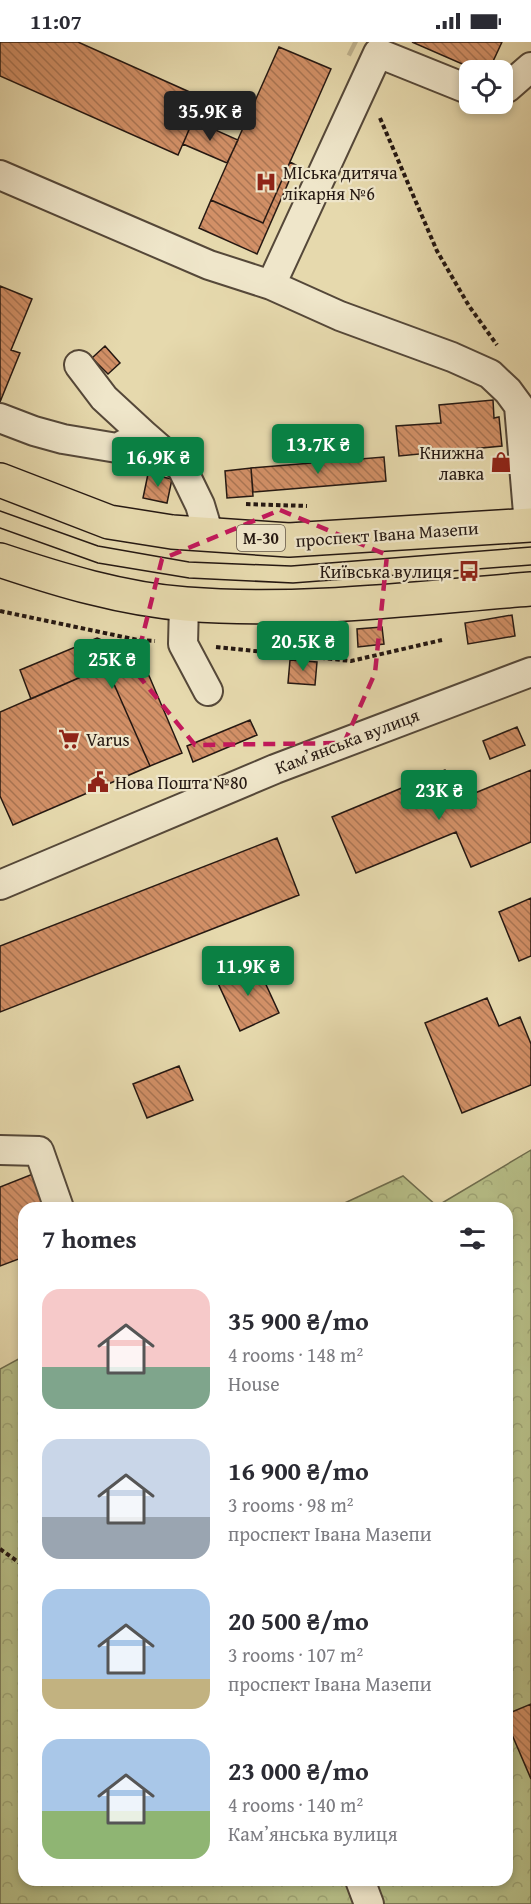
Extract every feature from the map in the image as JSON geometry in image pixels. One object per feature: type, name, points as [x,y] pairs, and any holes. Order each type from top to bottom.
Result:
[{"type":"highway","name":"проспект Івана Мазепи","points":[[0,480],[108,522],[172,532],[204,520],[289,540],[530,525]]},
{"type":"highway","points":[[0,560],[64,581],[184,604],[295,608],[531,589]]},
{"type":"street","points":[[271,285],[368,57],[459,86]]},
{"type":"street","points":[[513,83],[531,68]]},
{"type":"street","points":[[0,175],[209,265],[271,285],[340,316],[452,357],[490,374],[508,391],[519,406],[530,525]]},
{"type":"street","points":[[79,365],[104,398],[182,468],[204,520]]},
{"type":"street","points":[[0,418],[63,439],[117,448],[143,434]]},
{"type":"street","points":[[184,604],[183,644],[208,691]]},
{"type":"street","name":"Камʼянська вулиця","points":[[0,885],[275,769],[531,672]]},
{"type":"street","points":[[0,1150],[39,1151],[57,1202]]},
{"type":"street","points":[[362,1886],[369,1904]]},
{"type":"path","points":[[368,57],[382,125],[437,251],[469,306],[500,351]]},
{"type":"path","points":[[204,520],[248,504],[318,506]]},
{"type":"path","points":[[0,610],[138,640],[351,661],[442,640]]},
{"type":"path","points":[[0,1549],[18,1562]]},
{"type":"highlighted area","points":[[280,510],[387,555],[375,673],[344,743],[195,745],[134,670],[162,559]]},
{"type":"green space","points":[[531,1150],[531,1904],[0,1904],[0,1369],[18,1359],[18,1886],[513,1886],[513,1202],[444,1202]]},
{"type":"green space","points":[[403,1176],[432,1202],[347,1202]]},
{"type":"building","points":[[0,42],[78,42],[203,98],[178,155],[0,76]]},
{"type":"building","points":[[412,42],[502,42],[494,60],[459,60],[459,63]]},
{"type":"building","points":[[279,47],[331,69],[263,223],[211,200]]},
{"type":"building","points":[[193,120],[238,140],[227,163],[183,144]]},
{"type":"building","points":[[290,162],[296,165],[257,254],[199,228],[211,200],[263,223]]},
{"type":"building","points":[[0,286],[32,299],[11,350],[20,353],[0,402]]},
{"type":"building","points":[[105,346],[120,363],[108,374],[92,358]]},
{"type":"building","points":[[493,400],[494,418],[499,417],[502,446],[399,456],[396,426],[441,423],[439,405]]},
{"type":"building","points":[[384,457],[386,481],[253,492],[251,468]]},
{"type":"building","points":[[251,468],[253,496],[227,498],[225,471]]},
{"type":"building","points":[[148,474],[172,479],[167,503],[143,498]]},
{"type":"building","points":[[512,615],[515,636],[468,644],[465,623]]},
{"type":"building","points":[[382,627],[384,644],[358,647],[357,629]]},
{"type":"building","points":[[97,638],[141,657],[182,753],[150,766],[106,666],[31,699],[20,670]]},
{"type":"building","points":[[290,660],[317,662],[315,685],[288,683]]},
{"type":"building","name":"Varus","points":[[106,666],[150,766],[13,825],[0,796],[0,712]]},
{"type":"building","points":[[250,720],[257,735],[193,762],[187,746]]},
{"type":"building","points":[[517,727],[525,745],[490,759],[483,741]]},
{"type":"building","points":[[445,770],[458,800],[531,770],[531,842],[471,867],[456,832],[356,873],[332,817]]},
{"type":"building","points":[[277,838],[299,895],[0,1012],[0,946]]},
{"type":"building","points":[[531,898],[531,956],[519,961],[499,912]]},
{"type":"building","points":[[256,963],[279,1013],[240,1031],[217,981]]},
{"type":"building","points":[[487,998],[499,1026],[520,1017],[531,1044],[531,1085],[462,1113],[425,1023]]},
{"type":"building","points":[[179,1066],[193,1100],[147,1118],[133,1084]]},
{"type":"building","points":[[38,1172],[49,1202],[18,1202],[18,1259],[0,1266],[0,1187]]},
{"type":"building","points":[[531,1704],[531,1779],[513,1737],[513,1712]]},
{"type":"tunnel","points":[[353,42],[357,44]]},
{"type":"tram line","points":[[0,511],[98,546],[189,562],[291,566],[531,547]]},
{"type":"tram line","points":[[0,528],[98,563],[189,578],[293,583],[531,565]]},
{"type":"place","name":"МІська дитяча лікарня №6","points":[[266,182]]},
{"type":"place","name":"Книжна лавка","points":[[501,462]]},
{"type":"place","name":"Київська вулиця","points":[[469,571]]},
{"type":"place","name":"Varus","points":[[69,739]]},
{"type":"place","name":"Нова Пошта №80","points":[[98,782]]}]
